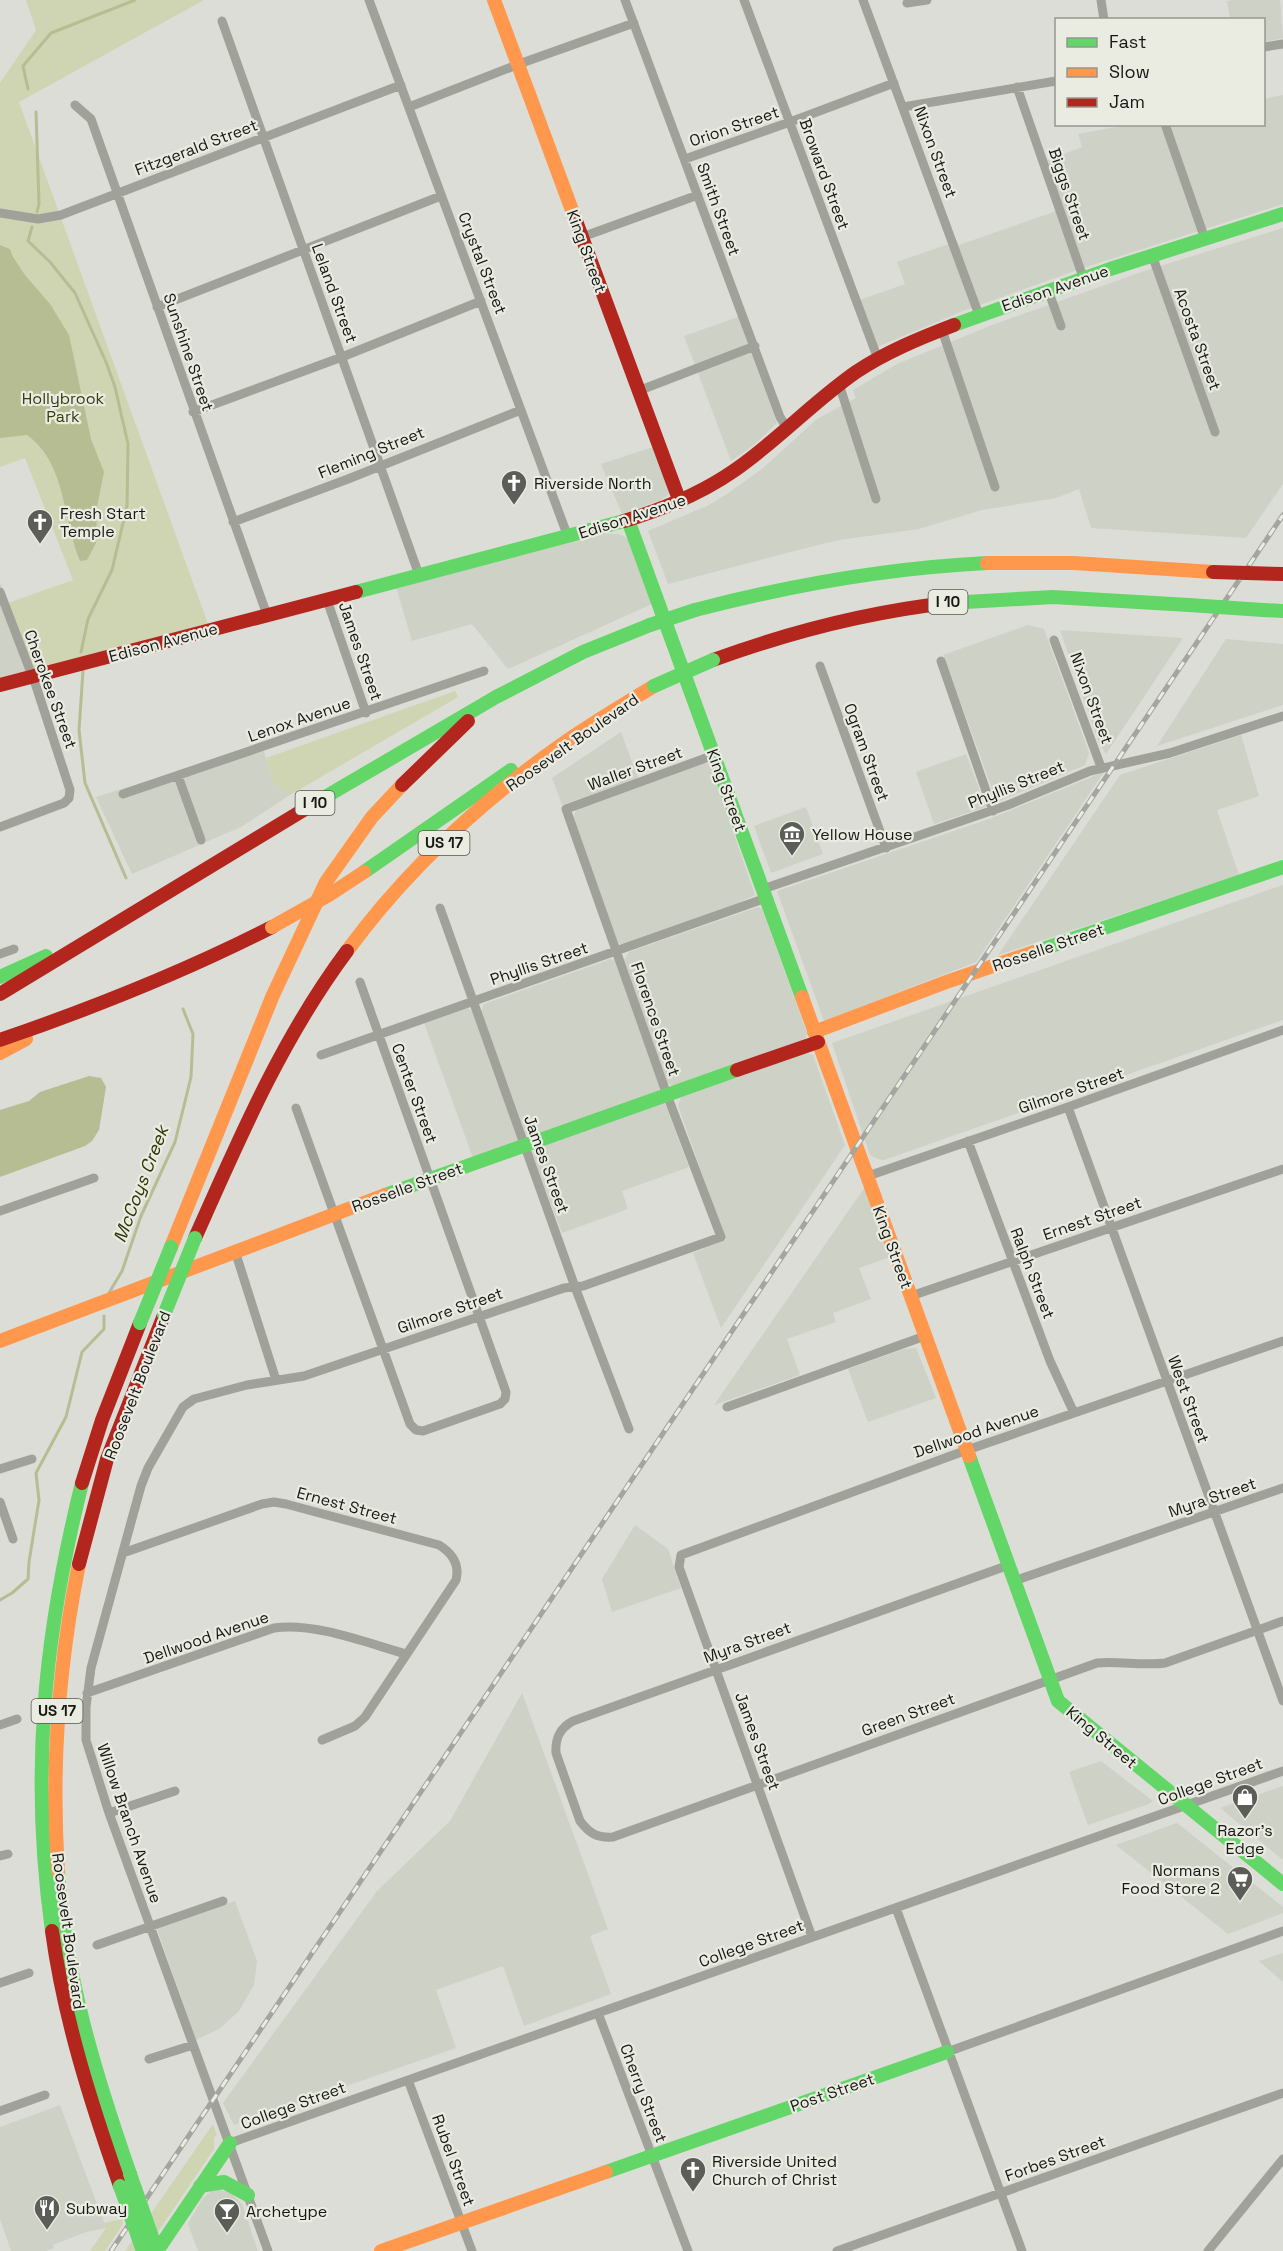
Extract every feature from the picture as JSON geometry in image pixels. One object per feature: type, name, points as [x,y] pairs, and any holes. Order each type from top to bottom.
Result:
[{"type":"main road","name":"King Street","points":[[494,0],[680,502]]},
{"type":"main road","name":"Edison Avenue","points":[[0,685],[568,537],[680,502],[696,495],[735,470],[839,384],[878,359],[979,315],[1083,277],[1283,214]]},
{"type":"main road","name":"King Street","points":[[628,520],[1009,1565],[1048,1680],[1058,1701],[1283,1884]]},
{"type":"main road","name":"I 10","points":[[0,994],[399,752],[496,697],[573,656],[650,625],[695,610],[748,596],[806,585],[954,565],[1071,562],[1213,572],[1283,574]]},
{"type":"main road","name":"I 10","points":[[0,1040],[121,996],[202,962],[272,927],[329,895],[552,743],[601,713],[654,686],[768,639],[838,620],[945,602],[1054,597],[1283,611]]},
{"type":"main road","name":"Roosevelt Boulevard","points":[[157,2251],[94,2067],[81,2018],[69,1955],[57,1853],[56,1731],[69,1608],[88,1522],[115,1436],[195,1238],[236,1147],[284,1050],[314,999],[376,914],[444,842],[506,787],[571,739],[654,686]]},
{"type":"main road","name":"Roosevelt Boulevard","points":[[143,2251],[88,2092],[68,2021],[52,1940],[43,1854],[40,1763],[48,1650],[67,1540],[96,1438],[140,1323],[273,995],[326,882],[379,809],[418,768],[496,697]]},
{"type":"main road","name":"Rosselle Street","points":[[0,1341],[334,1213],[667,1095],[816,1037],[949,981],[1283,867]]},
{"type":"main road","points":[[0,977],[136,913]]},
{"type":"main road","points":[[0,1053],[11,1049],[55,1021]]},
{"type":"main road","name":"Post Street","points":[[381,2251],[947,2052]]},
{"type":"main road","points":[[157,2251],[230,2143]]},
{"type":"main road","points":[[200,2186],[224,2182],[248,2195]]},
{"type":"street","name":"Crystal Street","points":[[369,0],[568,537]]},
{"type":"street","name":"Smith Street","points":[[625,0],[780,417],[787,428]]},
{"type":"street","name":"Broward Street","points":[[744,0],[878,359]]},
{"type":"street","name":"Nixon Street","points":[[863,0],[979,315]]},
{"type":"street","points":[[907,3],[927,0]]},
{"type":"street","points":[[1101,0],[1104,18]]},
{"type":"street","name":"Leland Street","points":[[222,21],[419,575]]},
{"type":"street","points":[[409,107],[519,64],[634,23]]},
{"type":"street","points":[[1265,47],[1283,44]]},
{"type":"street","points":[[903,107],[1055,81]]},
{"type":"street","name":"Orion Street","points":[[685,159],[894,82]]},
{"type":"street","name":"Fitzgerald Street","points":[[0,213],[21,218],[51,218],[401,85]]},
{"type":"street","name":"Biggs Street","points":[[1017,87],[1083,277]]},
{"type":"street","name":"Sunshine Street","points":[[75,105],[91,119],[232,522],[267,615]]},
{"type":"street","points":[[1166,126],[1204,239]]},
{"type":"street","points":[[582,237],[698,195]]},
{"type":"street","points":[[157,306],[441,196]]},
{"type":"street","name":"Acosta Street","points":[[1152,255],[1215,432]]},
{"type":"street","points":[[1048,290],[1061,326]]},
{"type":"street","points":[[194,412],[342,357],[481,301]]},
{"type":"street","points":[[942,330],[995,487]]},
{"type":"street","points":[[638,391],[754,346]]},
{"type":"street","points":[[839,384],[876,499]]},
{"type":"street","name":"Fleming Street","points":[[232,522],[521,410]]},
{"type":"street","name":"Cherokee Street","points":[[0,592],[68,783],[69,798],[64,803],[0,827]]},
{"type":"street","name":"James Street","points":[[327,600],[366,713]]},
{"type":"street","name":"Nixon Street","points":[[1054,640],[1101,767]]},
{"type":"street","points":[[941,661],[993,811]]},
{"type":"street","name":"Ogram Street","points":[[820,666],[886,848]]},
{"type":"street","name":"Lenox Avenue","points":[[123,794],[484,671]]},
{"type":"street","name":"Phyllis Street","points":[[321,1055],[616,952],[764,893],[993,811],[1101,767],[1170,753],[1283,716]]},
{"type":"street","name":"Waller Street","points":[[566,809],[714,755]]},
{"type":"street","points":[[178,776],[201,840]]},
{"type":"street","name":"Florence Street","points":[[566,809],[667,1095],[721,1237]]},
{"type":"street","name":"James Street","points":[[440,908],[575,1287],[629,1429]]},
{"type":"street","points":[[0,954],[14,948]]},
{"type":"street","name":"Center Street","points":[[360,982],[506,1392],[505,1399],[500,1404],[423,1431],[416,1430],[410,1424],[384,1349]]},
{"type":"street","name":"Gilmore Street","points":[[868,1176],[1283,1030]]},
{"type":"street","name":"West Street","points":[[1068,1107],[1283,1701]]},
{"type":"street","points":[[296,1108],[384,1349]]},
{"type":"street","name":"Ralph Street","points":[[969,1142],[1050,1361],[1074,1413]]},
{"type":"street","name":"Ernest Street","points":[[910,1296],[1283,1169]]},
{"type":"street","points":[[0,1211],[94,1178]]},
{"type":"street","name":"Gilmore Street","points":[[186,1403],[247,1385],[304,1376],[564,1288],[583,1286],[721,1237]]},
{"type":"street","points":[[235,1251],[276,1380]]},
{"type":"street","points":[[727,1407],[925,1336]]},
{"type":"street","name":"Dellwood Avenue","points":[[681,1555],[967,1450],[1283,1341]]},
{"type":"street","name":"Willow Branch Avenue","points":[[186,1403],[148,1468],[141,1486],[91,1668],[87,1693],[86,1740],[109,1813],[268,2251]]},
{"type":"street","points":[[0,1469],[32,1459]]},
{"type":"street","name":"Myra Street","points":[[1014,1581],[1283,1488]]},
{"type":"street","points":[[0,1502],[13,1539]]},
{"type":"street","name":"Ernest Street","points":[[123,1553],[262,1504],[274,1502],[439,1545],[449,1551],[456,1561],[456,1580],[406,1654]]},
{"type":"street","name":"James Street","points":[[681,1555],[680,1567],[812,1937]]},
{"type":"street","name":"Myra Street","points":[[570,1793],[556,1753],[555,1742],[559,1733],[573,1720],[1009,1565]]},
{"type":"street","name":"Green Street","points":[[570,1793],[580,1821],[587,1830],[594,1835],[613,1836],[1097,1663],[1115,1661],[1144,1665],[1165,1663],[1283,1621]]},
{"type":"street","name":"Dellwood Avenue","points":[[87,1693],[285,1626],[312,1629],[406,1654]]},
{"type":"street","points":[[322,1740],[345,1732],[365,1717],[406,1654]]},
{"type":"street","points":[[0,1725],[17,1719]]},
{"type":"street","name":"College Street","points":[[230,2143],[1283,1771]]},
{"type":"street","points":[[109,1813],[175,1791]]},
{"type":"street","points":[[98,1945],[223,1901]]},
{"type":"street","points":[[896,1908],[1022,2251]]},
{"type":"street","name":"Post Street","points":[[947,2052],[1283,1932]]},
{"type":"street","points":[[0,1983],[29,1973]]},
{"type":"street","name":"Cherry Street","points":[[598,2013],[688,2251]]},
{"type":"street","points":[[148,2059],[193,2044]]},
{"type":"street","name":"Rubel Street","points":[[408,2080],[472,2251]]},
{"type":"street","name":"Forbes Street","points":[[837,2251],[1283,2093]]},
{"type":"street","points":[[0,2111],[45,2095]]},
{"type":"street","points":[[1208,2251],[1283,2158]]},
{"type":"shaded area","points":[[1280,0],[1283,38],[1265,42],[1265,18],[1230,18],[1227,1]]},
{"type":"shaded area","points":[[1283,95],[1283,204],[1083,268],[963,311],[877,347],[860,300],[905,284],[897,262],[957,241],[959,245],[1062,209],[1046,161],[1082,147],[1078,134],[1121,126],[1265,126],[1265,99]]},
{"type":"shaded area","points":[[1283,228],[1283,484],[1246,538],[1091,528],[1079,489],[1056,498],[982,510],[919,529],[839,540],[668,584],[648,531],[709,505],[727,494],[763,468],[817,419],[856,398],[853,390],[897,364],[992,325],[1144,271]]},
{"type":"shaded area","points":[[0,245],[10,249],[25,275],[50,304],[69,335],[91,439],[104,472],[97,507],[96,543],[87,560],[80,561],[74,545],[62,493],[50,461],[27,435],[0,438]]},
{"type":"shaded area","points":[[738,317],[777,423],[755,444],[731,461],[684,336]]},
{"type":"shaded area","points":[[653,447],[669,491],[668,495],[659,501],[622,514],[601,464]]},
{"type":"shaded area","points":[[605,534],[618,534],[628,540],[652,604],[508,669],[472,624],[412,641],[396,587]]},
{"type":"shaded area","points":[[0,582],[33,670],[0,678]]},
{"type":"shaded area","points":[[1028,625],[1044,629],[1089,753],[1085,765],[997,802],[943,655]]},
{"type":"shaded area","points":[[1060,630],[1183,638],[1106,754],[1099,743]]},
{"type":"shaded area","points":[[1226,639],[1283,644],[1283,705],[1157,746]]},
{"type":"shaded area","points":[[621,732],[638,778],[562,805],[552,778]]},
{"type":"shaded area","points":[[1241,735],[1259,796],[1217,810],[1239,875],[998,955],[1120,775]]},
{"type":"shaded area","points":[[262,745],[274,785],[290,795],[241,827],[132,874],[96,797]]},
{"type":"shaded area","points":[[966,754],[986,807],[934,824],[916,772]]},
{"type":"shaded area","points":[[709,763],[755,895],[730,907],[622,945],[617,942],[573,818],[577,808]]},
{"type":"shaded area","points":[[1104,772],[976,962],[824,1021],[777,891],[989,819]]},
{"type":"shaded area","points":[[806,807],[823,854],[771,873],[754,826]]},
{"type":"shaded area","points":[[1283,885],[1283,1020],[884,1160],[870,1155],[832,1043]]},
{"type":"shaded area","points":[[758,907],[762,909],[807,1033],[805,1040],[673,1086],[667,1083],[624,960],[629,952]]},
{"type":"shaded area","points":[[611,959],[615,961],[660,1088],[658,1093],[533,1138],[526,1134],[481,1012],[484,1004]]},
{"type":"shaded area","points":[[468,1008],[472,1011],[519,1138],[517,1143],[473,1158],[424,1023]]},
{"type":"shaded area","points":[[805,1053],[813,1055],[845,1145],[721,1328],[693,1253],[726,1240],[678,1106],[681,1097]]},
{"type":"shaded area","points":[[89,1076],[101,1078],[106,1087],[99,1130],[92,1141],[85,1146],[0,1177],[0,1110],[29,1101],[40,1092]]},
{"type":"shaded area","points":[[662,1102],[665,1104],[689,1167],[622,1191],[628,1209],[562,1233],[532,1153],[536,1147]]},
{"type":"shaded area","points":[[865,1187],[890,1257],[859,1268],[871,1299],[833,1313],[836,1322],[787,1339],[800,1375],[714,1405]]},
{"type":"shaded area","points":[[916,1348],[936,1398],[868,1422],[848,1369],[904,1349]]},
{"type":"shaded area","points":[[635,1525],[668,1549],[681,1588],[612,1612],[602,1579]]},
{"type":"shaded area","points":[[522,1693],[608,1929],[590,1936],[611,1994],[524,2026],[503,1966],[436,1990],[456,2048],[234,2125],[223,2103],[377,1891],[450,1821]]},
{"type":"shaded area","points":[[1101,1761],[1153,1801],[1088,1825],[1069,1772]]},
{"type":"shaded area","points":[[1283,1786],[1283,1860],[1220,1808]]},
{"type":"shaded area","points":[[1177,1823],[1283,1907],[1283,1913],[1228,1934],[1116,1845]]},
{"type":"shaded area","points":[[235,1901],[257,1961],[254,1985],[239,2011],[219,2029],[196,2040],[157,1929]]},
{"type":"shaded area","points":[[1283,1953],[1283,1982],[1259,1961]]},
{"type":"shaded area","points":[[60,2105],[106,2228],[86,2232],[53,2245],[54,2248],[46,2251],[11,2251],[0,2219],[0,2127]]},
{"type":"shaded area","points":[[218,2189],[231,2193],[242,2204],[258,2251],[198,2251],[188,2224],[202,2199]]},
{"type":"green space","name":"Hollybrook Park","points":[[26,0],[204,0],[19,102],[208,624],[33,670],[8,603],[73,580],[25,458],[0,467],[0,83],[36,30]]},
{"type":"green space","points":[[455,691],[458,697],[290,795],[274,785],[266,758]]},
{"type":"green space","points":[[213,2124],[217,2136],[214,2137],[214,2149],[145,2251],[125,2251]]},
{"type":"green space","points":[[122,2219],[123,2224],[105,2251],[90,2251],[106,2228],[104,2223]]},
{"type":"waterway","name":"McCoys Creek","points":[[28,89],[23,66],[51,33],[135,0]]},
{"type":"waterway","name":"McCoys Creek","points":[[36,112],[39,204],[37,212]]},
{"type":"waterway","name":"McCoys Creek","points":[[32,227],[28,241],[50,262],[75,293],[106,362],[115,387],[128,444],[127,506],[112,570],[88,619],[81,652]]},
{"type":"waterway","name":"McCoys Creek","points":[[83,671],[79,730],[85,783],[126,878]]},
{"type":"waterway","name":"McCoys Creek","points":[[109,1293],[122,1271],[141,1216],[175,1142],[191,1077],[193,1034],[183,1009]]},
{"type":"waterway","name":"McCoys Creek","points":[[0,1600],[28,1579],[39,1500],[36,1473],[66,1417],[82,1352],[104,1329],[104,1316]]},
{"type":"railway","points":[[111,2251],[1283,515]]},
{"type":"traffic: fast","points":[[954,325],[1110,269],[1283,214]]},
{"type":"traffic: fast","points":[[628,520],[802,997]]},
{"type":"traffic: fast","points":[[356,592],[624,521]]},
{"type":"traffic: fast","points":[[695,610],[767,593],[876,573],[987,563]]},
{"type":"traffic: fast","points":[[948,603],[1053,597],[1189,605]]},
{"type":"traffic: fast","points":[[1189,605],[1263,610]]},
{"type":"traffic: fast","points":[[650,625],[695,610]]},
{"type":"traffic: fast","points":[[1263,610],[1283,611]]},
{"type":"traffic: fast","points":[[320,800],[496,697],[583,652],[650,625]]},
{"type":"traffic: fast","points":[[654,686],[713,660]]},
{"type":"traffic: fast","points":[[364,872],[511,770]]},
{"type":"traffic: fast","points":[[1034,952],[1283,867]]},
{"type":"traffic: fast","points":[[0,977],[46,956]]},
{"type":"traffic: fast","points":[[385,1195],[737,1070]]},
{"type":"traffic: fast","points":[[164,1315],[195,1238]]},
{"type":"traffic: fast","points":[[140,1323],[171,1247]]},
{"type":"traffic: fast","points":[[969,1456],[1058,1701],[1283,1884]]},
{"type":"traffic: fast","points":[[52,1931],[45,1873],[42,1816],[44,1705],[58,1595],[82,1483]]},
{"type":"traffic: fast","points":[[58,1871],[67,1949],[84,2025],[105,2100],[130,2174]]},
{"type":"traffic: fast","points":[[606,2172],[947,2052]]},
{"type":"traffic: fast","points":[[157,2251],[230,2143]]},
{"type":"traffic: fast","points":[[130,2174],[157,2251]]},
{"type":"traffic: fast","points":[[200,2186],[224,2182],[248,2195]]},
{"type":"traffic: fast","points":[[120,2186],[143,2251]]},
{"type":"traffic: slow","points":[[494,0],[576,221]]},
{"type":"traffic: slow","points":[[987,563],[1074,563],[1213,572]]},
{"type":"traffic: slow","points":[[347,951],[394,893],[473,814],[561,745],[654,686]]},
{"type":"traffic: slow","points":[[171,1247],[273,995],[326,882],[372,817],[402,785]]},
{"type":"traffic: slow","points":[[272,927],[364,872]]},
{"type":"traffic: slow","points":[[814,1032],[1034,952]]},
{"type":"traffic: slow","points":[[802,997],[969,1456]]},
{"type":"traffic: slow","points":[[0,1053],[26,1039]]},
{"type":"traffic: slow","points":[[0,1341],[385,1195]]},
{"type":"traffic: slow","points":[[58,1871],[55,1793],[58,1717],[66,1641],[79,1564]]},
{"type":"traffic: slow","points":[[381,2251],[606,2172]]},
{"type":"traffic: jam","points":[[576,221],[680,502]]},
{"type":"traffic: jam","points":[[624,521],[682,500],[709,486],[751,458],[856,372],[903,346],[954,325]]},
{"type":"traffic: jam","points":[[1213,572],[1283,574]]},
{"type":"traffic: jam","points":[[0,685],[356,592]]},
{"type":"traffic: jam","points":[[713,660],[829,624],[948,603]]},
{"type":"traffic: jam","points":[[402,785],[468,721]]},
{"type":"traffic: jam","points":[[0,994],[320,800]]},
{"type":"traffic: jam","points":[[0,1040],[138,988],[272,927]]},
{"type":"traffic: jam","points":[[195,1238],[245,1127],[282,1054],[324,984],[347,951]]},
{"type":"traffic: jam","points":[[737,1070],[818,1042]]},
{"type":"traffic: jam","points":[[79,1564],[107,1459],[164,1315]]},
{"type":"traffic: jam","points":[[82,1483],[102,1420],[140,1323]]},
{"type":"traffic: jam","points":[[52,1931],[71,2028],[120,2186]]},
{"type":"place","name":"Riverside North","points":[[514,506]]},
{"type":"place","name":"Fresh Start Temple","points":[[40,545]]},
{"type":"place","name":"Yellow House","points":[[792,857]]},
{"type":"place","name":"Razor's Edge","points":[[1245,1820]]},
{"type":"place","name":"Normans Food Store 2","points":[[1240,1902]]},
{"type":"place","name":"Riverside United Church of Christ","points":[[693,2193]]},
{"type":"place","name":"Subway","points":[[47,2231]]},
{"type":"place","name":"Archetype","points":[[227,2234]]}]
